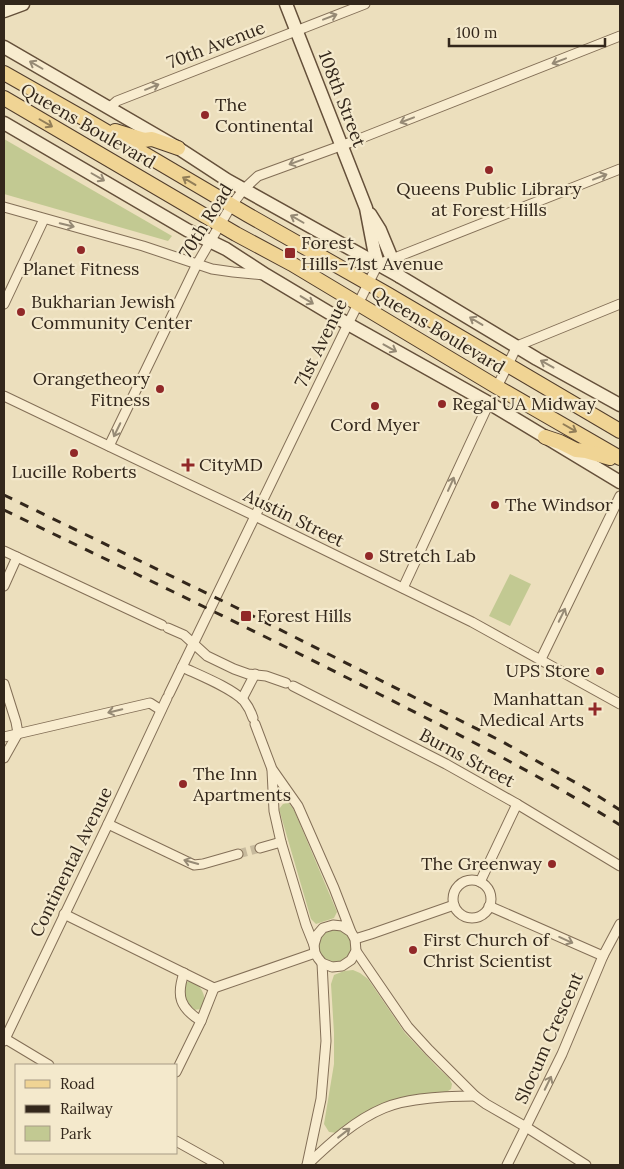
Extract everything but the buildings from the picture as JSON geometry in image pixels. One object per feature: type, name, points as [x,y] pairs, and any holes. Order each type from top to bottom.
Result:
[{"type":"main road","name":"Queens Boulevard","points":[[4,73],[231,206],[508,364],[620,431]]},
{"type":"main road","name":"Queens Boulevard","points":[[4,98],[220,225],[292,264],[620,459]]},
{"type":"main road","points":[[88,121],[144,140],[152,139],[178,148]]},
{"type":"main road","points":[[544,437],[576,450],[620,459]]},
{"type":"street","points":[[4,11],[23,4]]},
{"type":"street","name":"108th Street","points":[[286,4],[366,208],[380,230],[399,276]]},
{"type":"street","name":"70th Avenue","points":[[109,108],[117,101],[364,4]]},
{"type":"street","name":"70th Road","points":[[109,446],[197,264],[231,206],[244,189],[258,176],[341,146],[620,36]]},
{"type":"street","name":"Queens Boulevard","points":[[4,47],[178,148],[244,189],[399,276],[620,405]]},
{"type":"street","name":"Queens Boulevard","points":[[4,123],[187,230],[226,249],[348,324],[489,404],[620,482]]},
{"type":"street","points":[[378,264],[620,169]]},
{"type":"street","name":"Queens Boulevard","points":[[4,207],[143,246],[219,270],[266,275]]},
{"type":"street","name":"108th Street","points":[[366,208],[378,264]]},
{"type":"street","points":[[4,304],[44,218]]},
{"type":"street","name":"71st Avenue","points":[[182,667],[378,264]]},
{"type":"street","points":[[497,387],[518,346],[620,304]]},
{"type":"street","name":"Austin Street","points":[[4,396],[472,622],[620,704]]},
{"type":"street","points":[[403,588],[489,404]]},
{"type":"street","points":[[541,659],[620,496]]},
{"type":"street","points":[[4,551],[184,635],[194,644]]},
{"type":"street","points":[[4,586],[17,557]]},
{"type":"street","name":"Burns Street","points":[[194,644],[207,656],[234,669],[248,674],[266,676],[289,685],[422,752],[518,804],[620,866]]},
{"type":"street","points":[[182,667],[225,688],[242,699],[250,710],[272,769],[298,806],[353,935],[356,951],[408,1027],[475,1096],[586,1165]]},
{"type":"street","name":"Continental Avenue","points":[[4,1039],[182,667]]},
{"type":"street","points":[[242,699],[255,674]]},
{"type":"street","points":[[4,684],[18,733],[4,758]]},
{"type":"street","points":[[4,737],[150,703],[161,710]]},
{"type":"street","points":[[272,769],[274,811],[281,842],[318,958],[322,963],[332,967],[342,966],[351,960],[356,951]]},
{"type":"street","points":[[480,882],[518,804]]},
{"type":"street","points":[[108,824],[194,865],[238,854]]},
{"type":"street","points":[[260,848],[281,842]]},
{"type":"street","points":[[472,880],[480,882],[490,892],[489,906],[478,917],[464,916],[458,912],[454,905],[453,896],[456,888],[463,882],[472,880]]},
{"type":"street","points":[[314,949],[316,935],[323,928],[333,925],[342,926],[353,935],[371,934],[454,905]]},
{"type":"street","points":[[489,906],[603,956]]},
{"type":"street","points":[[64,914],[214,988]]},
{"type":"street","name":"Slocum Crescent","points":[[507,1165],[562,1054],[603,956],[620,924]]},
{"type":"street","points":[[178,1068],[201,1021],[214,988],[314,949]]},
{"type":"street","points":[[307,1165],[321,1099],[326,1041],[322,963]]},
{"type":"street","points":[[184,973],[180,984],[182,1003],[191,1015],[201,1021]]},
{"type":"street","points":[[4,1039],[47,1064]]},
{"type":"street","points":[[307,1165],[352,1126],[384,1108],[408,1101],[475,1096]]},
{"type":"street","points":[[178,1142],[219,1165]]},
{"type":"green space","points":[[4,139],[172,236],[168,241],[4,194]]},
{"type":"green space","points":[[510,574],[531,584],[510,626],[489,616]]},
{"type":"green space","points":[[288,802],[294,810],[337,912],[334,918],[316,924],[311,919],[279,809]]},
{"type":"green space","points":[[335,929],[347,934],[352,946],[347,958],[335,963],[323,958],[318,946],[323,934]]},
{"type":"green space","points":[[353,970],[368,979],[405,1033],[449,1078],[452,1084],[451,1089],[445,1093],[408,1096],[391,1101],[337,1133],[329,1132],[324,1124],[334,1064],[331,984],[334,975]]},
{"type":"green space","points":[[192,981],[202,990],[204,1001],[201,1009],[194,1010],[184,998],[184,986],[186,982]]},
{"type":"tunnel","points":[[238,854],[260,848]]},
{"type":"railway","points":[[4,495],[233,606],[501,741],[587,789],[620,810]]},
{"type":"railway","points":[[4,510],[240,624],[442,726],[532,774],[620,825]]},
{"type":"place","name":"The Continental","points":[[205,115]]},
{"type":"place","name":"Queens Public Library at Forest Hills","points":[[489,170]]},
{"type":"place","name":"Planet Fitness","points":[[81,250]]},
{"type":"place","name":"Forest Hills–71st Avenue","points":[[290,253]]},
{"type":"place","name":"Bukharian Jewish Community Center","points":[[21,312]]},
{"type":"place","name":"Orangetheory Fitness","points":[[160,389]]},
{"type":"place","name":"Regal UA Midway","points":[[442,404]]},
{"type":"place","name":"Cord Myer","points":[[375,406]]},
{"type":"place","name":"Lucille Roberts","points":[[74,453]]},
{"type":"place","name":"CityMD","points":[[188,465]]},
{"type":"place","name":"The Windsor","points":[[495,505]]},
{"type":"place","name":"Stretch Lab","points":[[369,556]]},
{"type":"place","name":"Forest Hills","points":[[246,616]]},
{"type":"place","name":"UPS Store","points":[[600,671]]},
{"type":"place","name":"Manhattan Medical Arts","points":[[595,709]]},
{"type":"place","name":"The Inn Apartments","points":[[183,784]]},
{"type":"place","name":"The Greenway","points":[[552,864]]},
{"type":"place","name":"First Church of Christ Scientist","points":[[413,950]]}]
